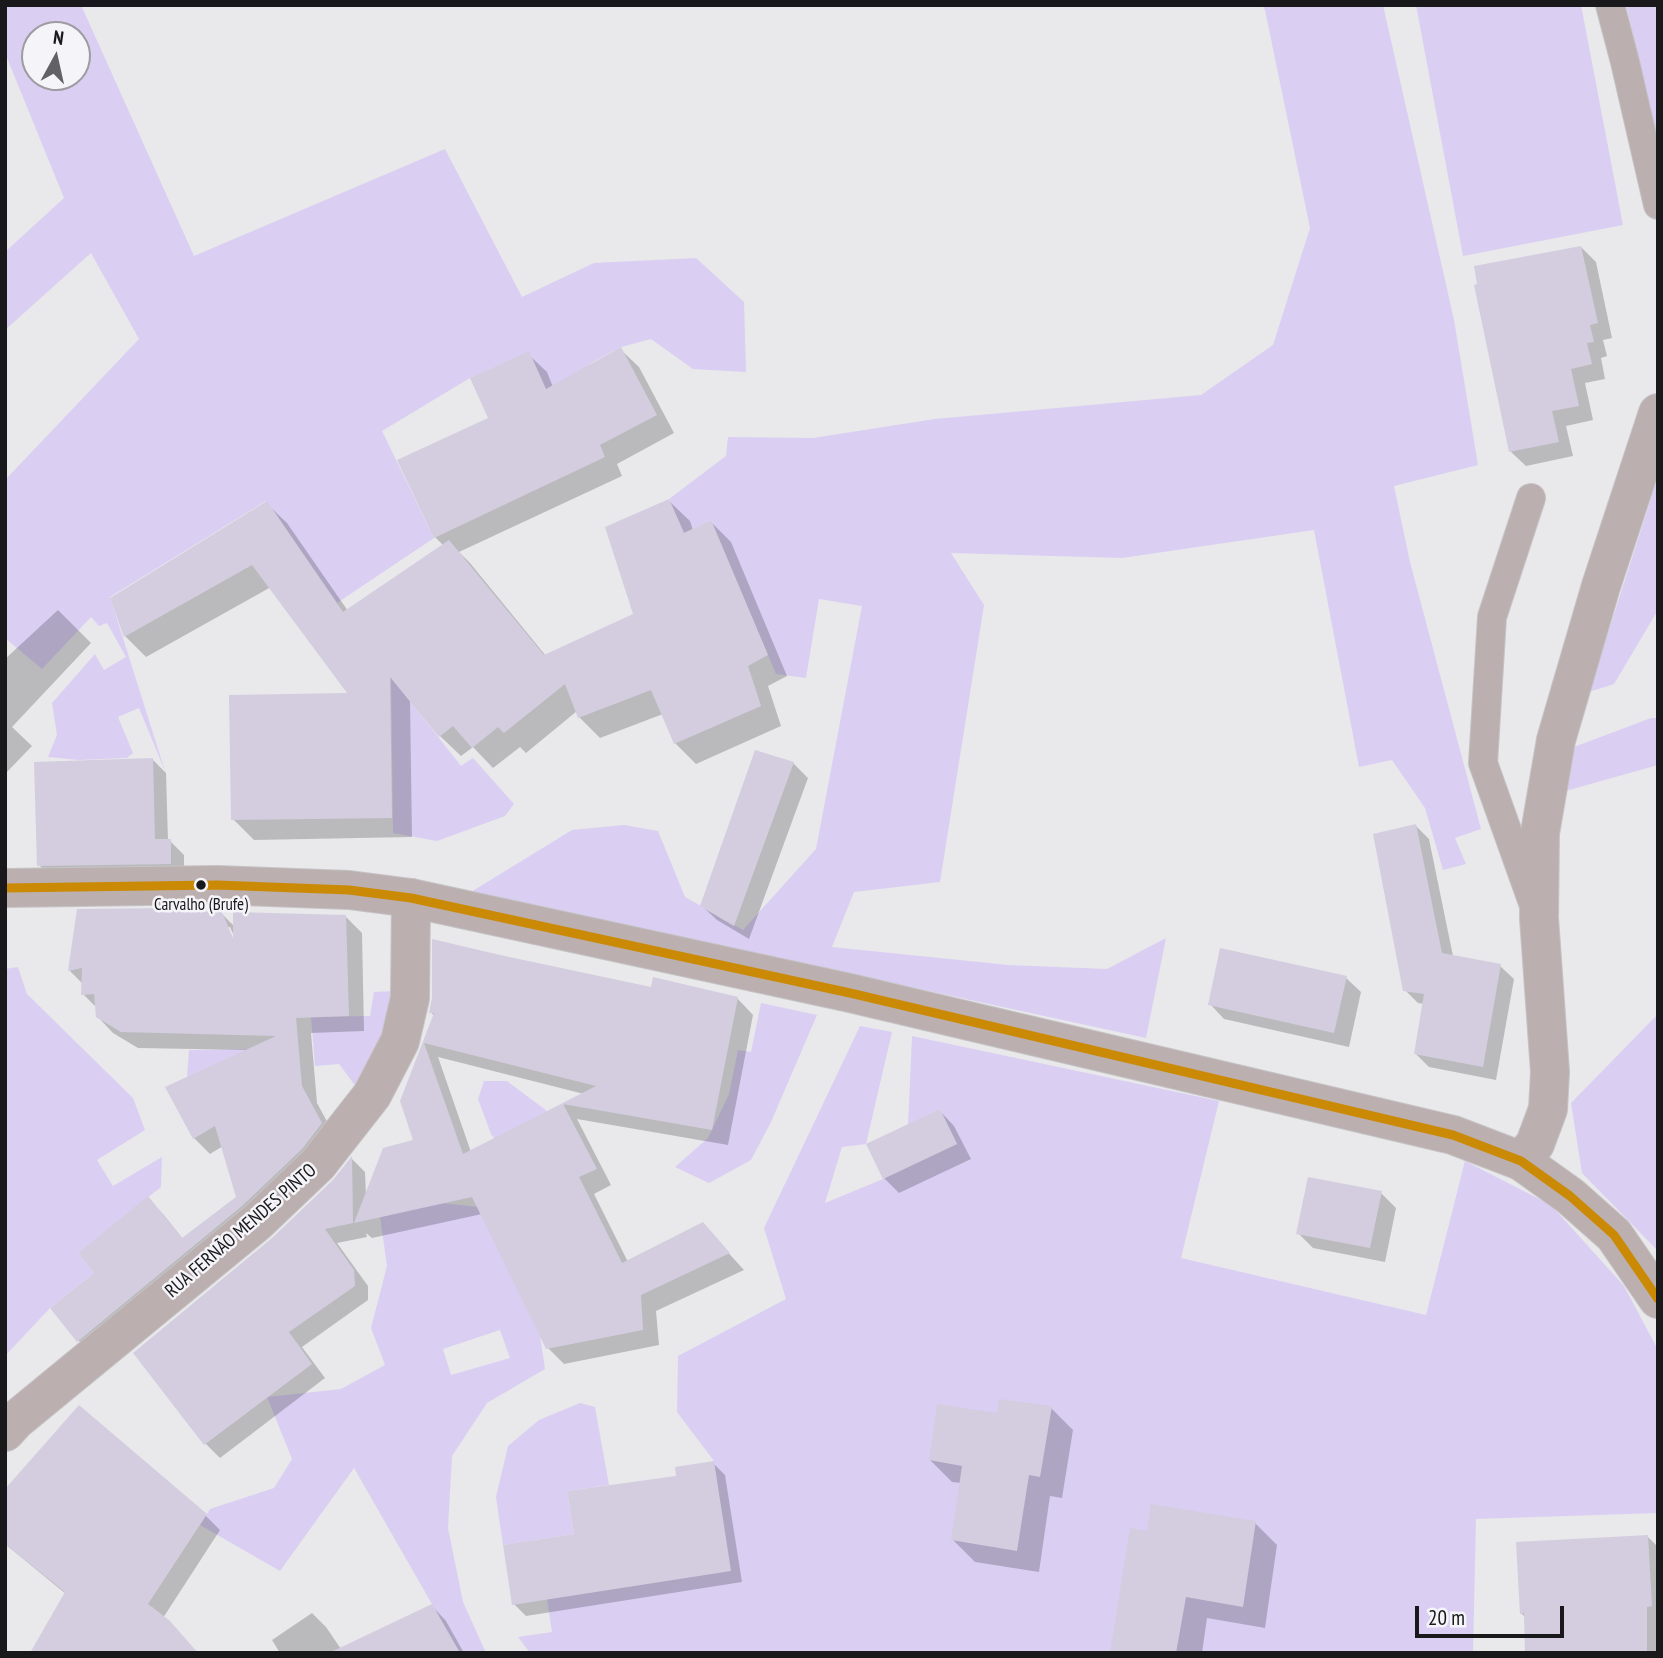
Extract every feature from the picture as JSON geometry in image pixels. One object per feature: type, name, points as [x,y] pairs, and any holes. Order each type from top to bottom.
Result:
[{"type":"street","points":[[1521,1161],[1535,1144],[1548,1109],[1550,1072],[1539,918],[1540,833],[1556,740],[1601,586],[1658,413]]},
{"type":"street","points":[[5,888],[217,885],[349,890],[411,898],[850,993],[1452,1135],[1521,1161],[1570,1196],[1614,1235],[1658,1299]]},
{"type":"street","name":"RUA FERNÃO MENDES PINTO","points":[[5,1432],[16,1420],[257,1222],[318,1164],[372,1095],[400,1041],[410,998],[411,898]]},
{"type":"lane","points":[[1610,5],[1658,205]]},
{"type":"lane","points":[[1531,498],[1492,617],[1483,763],[1539,918]]},
{"type":"shaded area","points":[[5,5],[81,5],[88,21],[21,21],[21,91],[91,91],[91,27],[194,256],[445,149],[522,297],[594,263],[696,258],[744,302],[746,372],[693,369],[651,339],[621,347],[593,362],[569,380],[546,390],[528,352],[470,378],[382,431],[434,538],[337,603],[266,501],[110,597],[165,771],[139,708],[118,717],[133,753],[127,758],[79,760],[48,757],[57,735],[52,703],[95,654],[104,670],[126,657],[107,623],[99,626],[91,617],[42,669],[5,638],[5,480],[139,339],[91,253],[5,330],[5,252],[64,198],[5,53]]},
{"type":"shaded area","points":[[1262,5],[1383,5],[1454,320],[1478,465],[1394,486],[1410,562],[1481,829],[1455,838],[1466,864],[1443,870],[1425,808],[1392,760],[1359,767],[1314,530],[1122,558],[951,553],[984,605],[940,882],[854,892],[832,947],[1008,965],[1107,969],[1166,938],[1146,1038],[471,892],[572,830],[624,825],[658,831],[685,897],[743,930],[816,849],[862,606],[819,599],[806,678],[776,674],[711,520],[684,533],[669,499],[726,456],[728,437],[813,438],[935,419],[1201,395],[1273,345],[1310,228]]},
{"type":"shaded area","points":[[1416,5],[1581,5],[1623,225],[1463,256]]},
{"type":"shaded area","points":[[1626,5],[1658,5],[1658,145]]},
{"type":"shaded area","points":[[1658,477],[1658,610],[1614,684],[1589,692]]},
{"type":"shaded area","points":[[391,677],[461,766],[473,758],[514,804],[505,816],[437,841],[393,833]]},
{"type":"shaded area","points":[[1651,718],[1658,718],[1658,765],[1562,792],[1574,747]]},
{"type":"shaded area","points":[[18,967],[27,994],[133,1098],[145,1130],[97,1160],[113,1186],[162,1157],[161,1187],[78,1253],[94,1273],[50,1308],[5,1356],[5,969]]},
{"type":"shaded area","points":[[395,991],[389,1028],[357,1088],[339,1064],[315,1066],[311,1017],[370,1016],[374,992]]},
{"type":"shaded area","points":[[761,1003],[817,1015],[771,1122],[751,1160],[709,1183],[675,1167],[708,1138],[729,1094],[738,1050],[751,1052]]},
{"type":"shaded area","points":[[1658,1014],[1658,1251],[1582,1173],[1571,1103]]},
{"type":"shaded area","points":[[860,1026],[892,1032],[866,1144],[842,1147],[825,1203],[957,1144],[940,1109],[908,1125],[912,1036],[1219,1101],[1181,1258],[1426,1315],[1465,1161],[1551,1205],[1624,1286],[1658,1350],[1658,1513],[1476,1519],[1473,1653],[530,1653],[518,1637],[552,1632],[547,1599],[714,1461],[677,1412],[678,1356],[786,1299],[764,1228]]},
{"type":"shaded area","points":[[258,1049],[242,1084],[187,1077],[189,1050]]},
{"type":"shaded area","points":[[484,1081],[507,1081],[547,1111],[525,1123],[502,1148],[491,1134],[478,1099]]},
{"type":"shaded area","points":[[442,1203],[478,1207],[540,1336],[545,1369],[487,1403],[452,1456],[448,1528],[463,1602],[486,1653],[460,1653],[354,1468],[280,1571],[200,1525],[210,1509],[274,1488],[292,1459],[267,1397],[341,1389],[385,1365],[371,1328],[387,1266],[380,1217]],"holes":[[[500,1330],[510,1358],[451,1375],[443,1349]]]},
{"type":"shaded area","points":[[580,1403],[595,1407],[609,1485],[567,1491],[574,1534],[503,1545],[496,1497],[508,1446],[539,1420]]},
{"type":"building","points":[[1581,246],[1598,323],[1590,325],[1594,342],[1587,343],[1592,364],[1571,369],[1579,406],[1552,411],[1559,442],[1509,452],[1474,285],[1477,284],[1474,266]]},
{"type":"building","points":[[621,347],[657,415],[600,445],[605,457],[434,538],[397,460],[488,418],[470,378],[529,351],[546,389]]},
{"type":"building","points":[[669,499],[684,533],[711,520],[768,655],[748,666],[761,706],[674,744],[651,690],[578,718],[565,684],[504,733],[498,727],[472,748],[453,726],[439,737],[390,677],[392,818],[231,820],[229,695],[347,693],[252,565],[124,637],[110,598],[267,501],[343,612],[449,540],[544,655],[633,614],[605,527]]},
{"type":"building","points":[[755,750],[794,762],[734,926],[700,906]]},
{"type":"building","points":[[153,758],[155,839],[171,839],[171,864],[37,866],[34,762]]},
{"type":"building","points":[[1416,824],[1442,953],[1501,964],[1483,1067],[1414,1054],[1424,994],[1403,991],[1373,834]]},
{"type":"building","points":[[172,908],[172,911],[222,912],[233,938],[233,912],[346,915],[349,1016],[296,1018],[302,1086],[322,1123],[302,1149],[242,1206],[77,1342],[50,1308],[94,1273],[78,1253],[148,1196],[182,1238],[236,1197],[215,1126],[193,1139],[165,1087],[276,1036],[121,1032],[96,1017],[94,994],[81,995],[82,968],[68,971],[77,909]]},
{"type":"building","points":[[432,939],[651,987],[653,977],[738,997],[712,1130],[563,1104],[597,1169],[579,1177],[622,1263],[703,1222],[730,1253],[641,1295],[643,1330],[546,1349],[472,1197],[354,1223],[383,1148],[413,1140],[400,1101],[434,1013],[429,1013],[432,998]],"holes":[[[424,1043],[596,1086],[463,1154]]]},
{"type":"building","points":[[1220,948],[1347,976],[1334,1033],[1208,1005]]},
{"type":"building","points":[[940,1109],[957,1144],[883,1179],[866,1144]]},
{"type":"building","points":[[352,1156],[353,1223],[325,1229],[354,1270],[355,1286],[289,1332],[312,1364],[204,1445],[133,1353],[272,1238],[333,1180]]},
{"type":"building","points":[[1308,1177],[1382,1191],[1370,1248],[1296,1234]]},
{"type":"building","points":[[999,1399],[1052,1406],[1040,1477],[1029,1475],[1017,1551],[951,1540],[962,1466],[929,1460],[937,1404],[997,1413]]},
{"type":"building","points":[[79,1405],[207,1514],[148,1604],[169,1620],[198,1653],[30,1653],[65,1592],[5,1544],[5,1489]]},
{"type":"building","points":[[714,1461],[731,1571],[512,1605],[503,1545],[574,1534],[567,1491],[676,1476],[675,1467]]},
{"type":"building","points":[[1151,1504],[1256,1521],[1243,1607],[1186,1597],[1176,1653],[1110,1653],[1130,1528],[1147,1531]]},
{"type":"building","points":[[1648,1535],[1652,1606],[1647,1607],[1647,1653],[1525,1653],[1524,1613],[1520,1614],[1516,1542]]},
{"type":"building","points":[[432,1604],[460,1653],[329,1653]]},
{"type":"transit line","points":[[5,888],[217,885],[349,890],[411,898],[850,993],[1453,1135],[1521,1161],[1570,1196],[1614,1235],[1658,1299]]},
{"type":"place","name":"Carvalho (Brufe)","points":[[201,885]]}]
